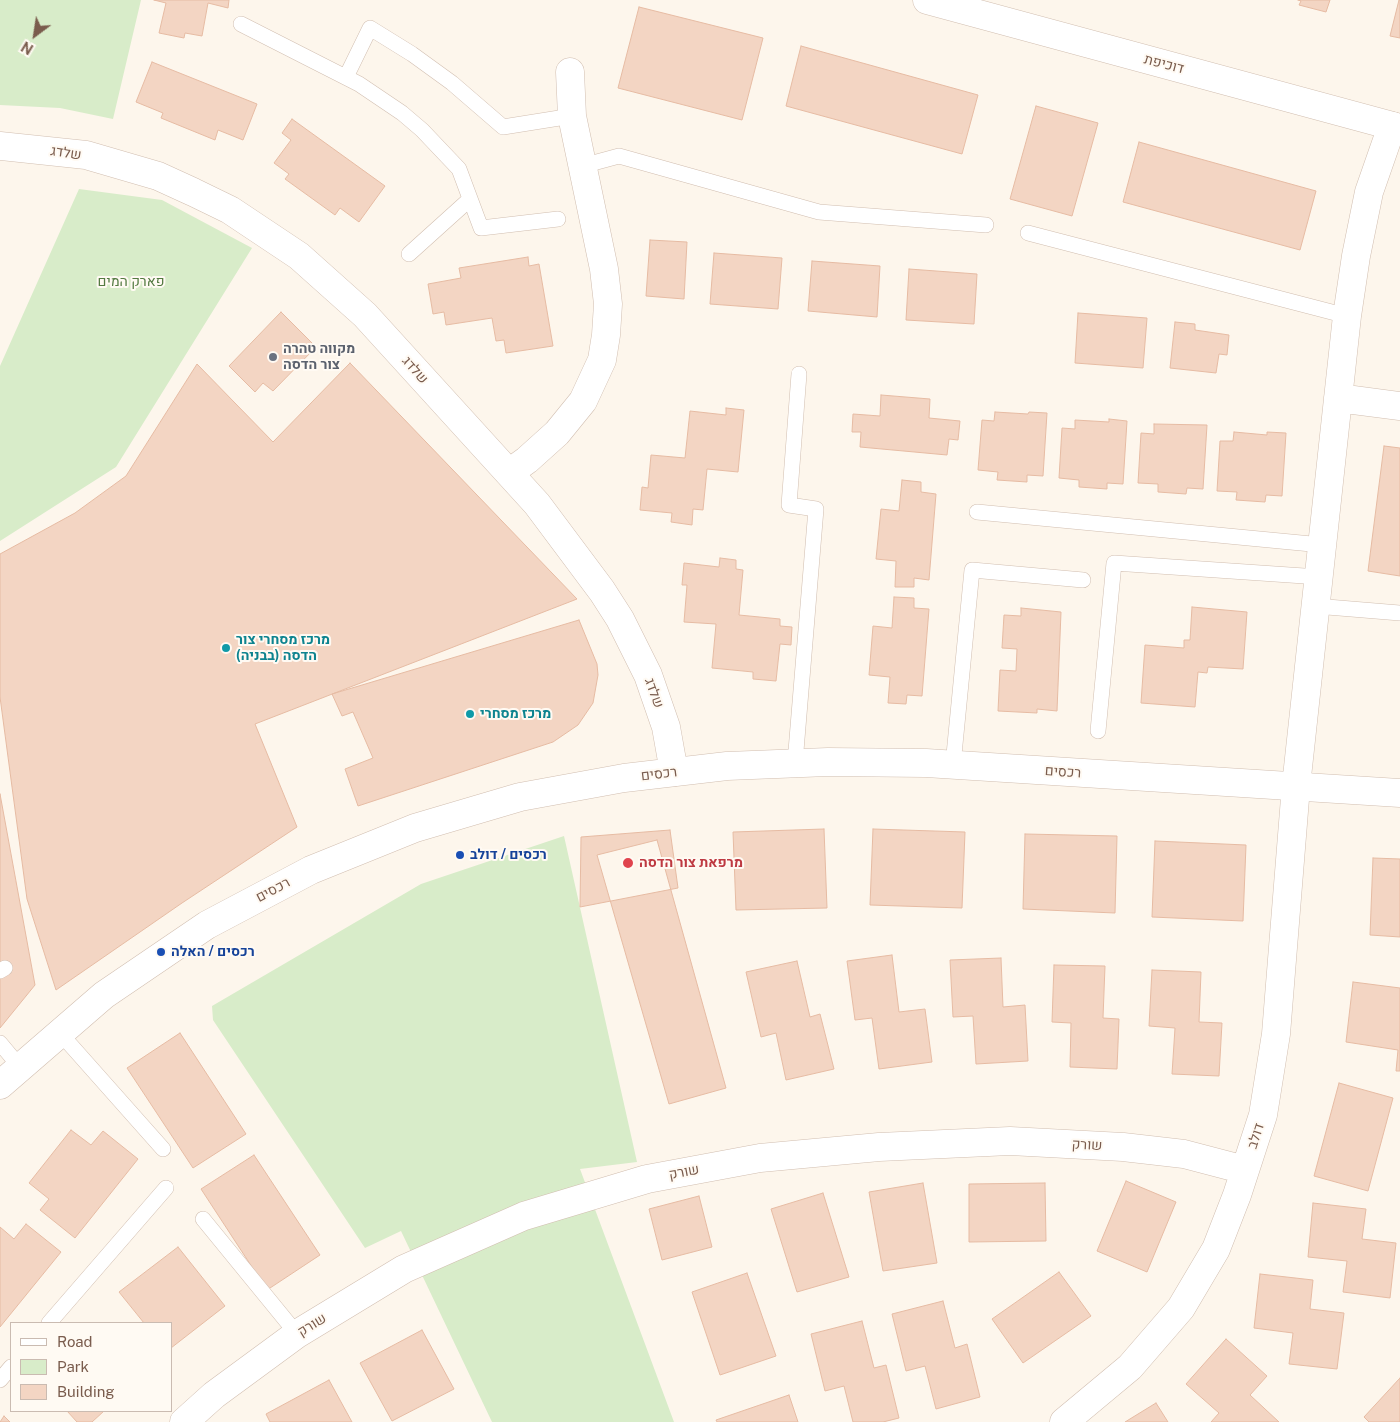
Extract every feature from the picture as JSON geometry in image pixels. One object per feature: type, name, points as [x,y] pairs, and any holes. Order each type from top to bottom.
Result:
[{"type":"street","name":"דוכיפת","points":[[927,0],[1396,127]]},
{"type":"street","points":[[509,473],[537,451],[571,418],[594,382],[602,360],[608,304],[604,269],[572,116],[569,94],[570,72]]},
{"type":"street","name":"דולב","points":[[1064,1422],[1130,1367],[1180,1308],[1216,1249],[1246,1170],[1263,1115],[1276,1034],[1296,786],[1347,316],[1356,256],[1369,192],[1396,127]]},
{"type":"street","name":"שלדג","points":[[0,146],[86,155],[158,176],[230,210],[299,256],[365,315],[561,533],[620,619],[658,701],[666,727],[674,772]]},
{"type":"street","points":[[1338,398],[1400,406]]},
{"type":"street","name":"רכסים","points":[[0,1085],[104,995],[207,925],[311,870],[415,828],[520,797],[624,778],[674,772],[727,766],[828,762],[953,765],[1400,792]]},
{"type":"street","name":"שורק","points":[[184,1422],[214,1395],[297,1334],[404,1269],[524,1216],[647,1179],[760,1158],[879,1147],[1010,1141],[1123,1147],[1184,1154],[1246,1170]]},
{"type":"lane","points":[[241,24],[346,77],[402,113],[442,148],[459,169],[481,228],[558,219]]},
{"type":"lane","points":[[346,77],[370,28],[446,78],[503,127],[572,116]]},
{"type":"lane","points":[[582,166],[619,156],[819,212],[986,225]]},
{"type":"lane","points":[[409,254],[470,198]]},
{"type":"lane","points":[[1028,233],[1347,316]]},
{"type":"lane","points":[[795,763],[816,509],[789,506],[799,374]]},
{"type":"lane","points":[[977,512],[1322,545]]},
{"type":"lane","points":[[1098,731],[1114,563],[1319,577]]},
{"type":"lane","points":[[953,765],[972,570],[1083,580]]},
{"type":"lane","points":[[1315,606],[1400,613]]},
{"type":"lane","points":[[60,1033],[163,1149]]},
{"type":"lane","points":[[0,1042],[20,1067]]},
{"type":"lane","points":[[50,1322],[166,1188]]},
{"type":"lane","points":[[203,1219],[297,1334]]},
{"type":"lane","points":[[0,1380],[10,1368]]},
{"type":"green space","points":[[0,0],[141,0],[113,119],[60,108],[0,105]]},
{"type":"green space","name":"פארק המים","points":[[79,189],[162,200],[252,248],[116,467],[0,541],[0,366]]},
{"type":"green space","points":[[564,836],[637,1162],[580,1169],[674,1422],[492,1422],[401,1231],[365,1248],[213,1020],[212,1006],[421,884]]},
{"type":"building","points":[[154,0],[229,0],[228,8],[208,3],[202,36],[185,33],[184,38],[159,33],[166,3]]},
{"type":"building","points":[[1298,0],[1330,0],[1326,12],[1299,5],[1301,1]]},
{"type":"building","points":[[1400,0],[1400,38],[1390,36]]},
{"type":"building","points":[[639,7],[763,38],[742,120],[618,88]]},
{"type":"building","points":[[801,46],[978,95],[962,154],[786,106]]},
{"type":"building","points":[[152,62],[257,104],[243,140],[218,130],[215,140],[161,118],[163,113],[136,102]]},
{"type":"building","points":[[1036,106],[1098,123],[1072,216],[1010,199]]},
{"type":"building","points":[[292,119],[385,186],[359,222],[340,208],[335,215],[285,179],[289,174],[274,163],[291,140],[282,133]]},
{"type":"building","points":[[1139,142],[1316,191],[1300,250],[1123,202]]},
{"type":"building","points":[[650,240],[687,242],[684,299],[646,296]]},
{"type":"building","points":[[714,253],[782,258],[778,309],[710,304]]},
{"type":"building","points":[[528,257],[529,266],[539,264],[553,346],[506,353],[504,340],[496,341],[492,318],[446,325],[444,312],[433,314],[428,284],[461,278],[459,268]]},
{"type":"building","points":[[812,261],[880,266],[877,317],[808,311]]},
{"type":"building","points":[[909,269],[977,274],[974,324],[906,320]]},
{"type":"building","name":"מקווה טהרה צור הדסה","points":[[281,312],[316,347],[273,391],[263,383],[255,392],[229,366]]},
{"type":"building","points":[[1078,313],[1147,318],[1143,368],[1075,363]]},
{"type":"building","points":[[1175,322],[1195,324],[1195,330],[1229,335],[1227,355],[1219,354],[1216,373],[1170,368]]},
{"type":"building","name":"מרכז מסחרי צור הדסה (בבניה)","points":[[350,363],[577,599],[255,724],[297,827],[56,990],[27,899],[0,697],[0,554],[75,513],[126,476],[197,364],[273,442]]},
{"type":"building","points":[[881,395],[930,399],[929,418],[960,421],[958,440],[949,439],[947,455],[860,447],[861,432],[852,432],[853,414],[880,416]]},
{"type":"building","points":[[726,408],[744,410],[738,472],[707,469],[703,510],[693,509],[692,525],[671,522],[672,513],[640,510],[642,487],[648,488],[651,455],[685,458],[690,411],[726,415]]},
{"type":"building","points":[[995,412],[1047,413],[1043,476],[1027,475],[1027,482],[997,480],[998,472],[978,470],[982,420],[994,421]]},
{"type":"building","points":[[1109,419],[1127,421],[1123,484],[1107,483],[1107,489],[1079,487],[1079,480],[1059,478],[1062,428],[1075,429],[1075,420],[1109,422]]},
{"type":"building","points":[[1154,424],[1207,425],[1203,489],[1187,488],[1186,494],[1158,492],[1158,484],[1138,483],[1141,433],[1154,434]]},
{"type":"building","points":[[1234,432],[1267,435],[1267,432],[1286,433],[1282,496],[1266,495],[1265,502],[1236,500],[1237,492],[1217,491],[1220,441],[1233,441]]},
{"type":"building","points":[[1384,446],[1400,448],[1400,576],[1368,571]]},
{"type":"building","points":[[902,480],[921,482],[921,492],[936,494],[929,580],[914,578],[914,587],[895,587],[896,561],[876,559],[881,509],[899,511]]},
{"type":"building","points":[[720,558],[736,560],[736,569],[743,570],[739,615],[780,619],[780,626],[792,627],[791,645],[780,644],[776,681],[753,679],[753,672],[712,668],[716,624],[684,622],[687,585],[682,585],[684,563],[719,567]]},
{"type":"building","points":[[894,597],[914,598],[914,608],[929,609],[922,696],[907,695],[906,704],[888,703],[890,677],[869,675],[873,626],[892,628]]},
{"type":"building","points":[[1192,607],[1247,612],[1243,669],[1208,667],[1207,673],[1198,672],[1195,707],[1141,703],[1145,645],[1184,648],[1184,640],[1190,640]]},
{"type":"building","points":[[1021,608],[1061,612],[1057,711],[1037,709],[1037,713],[998,711],[1000,670],[1016,671],[1017,649],[1002,648],[1004,615],[1021,616]]},
{"type":"building","name":"מרכז מסחרי","points":[[579,620],[597,664],[598,675],[593,703],[578,725],[553,742],[358,806],[345,769],[373,758],[353,712],[342,716],[332,694]]},
{"type":"building","points":[[0,794],[35,985],[0,1028]]},
{"type":"building","points":[[824,829],[827,908],[736,910],[733,832]]},
{"type":"building","points":[[873,829],[965,832],[962,908],[870,905]]},
{"type":"building","name":"מרפאת צור הדסה","points":[[670,830],[678,888],[580,907],[581,837]]},
{"type":"building","points":[[1025,834],[1117,836],[1115,913],[1023,909]]},
{"type":"building","points":[[657,840],[726,1088],[669,1104],[597,855]]},
{"type":"building","points":[[1155,841],[1246,845],[1243,921],[1152,917]]},
{"type":"building","points":[[1373,858],[1400,859],[1400,937],[1370,935]]},
{"type":"building","points":[[892,955],[899,1012],[925,1009],[932,1062],[879,1069],[872,1018],[855,1020],[847,961]]},
{"type":"building","points":[[1001,958],[1003,1007],[1025,1005],[1028,1061],[976,1064],[973,1016],[953,1017],[950,960]]},
{"type":"building","points":[[797,961],[810,1017],[820,1014],[834,1069],[786,1080],[776,1033],[761,1037],[746,972]]},
{"type":"building","points":[[1054,965],[1105,966],[1103,1018],[1119,1019],[1117,1069],[1070,1067],[1071,1023],[1052,1022]]},
{"type":"building","points":[[1152,970],[1201,972],[1199,1022],[1222,1023],[1219,1076],[1172,1074],[1175,1028],[1149,1026]]},
{"type":"building","points":[[1353,982],[1400,988],[1400,1071],[1396,1071],[1398,1050],[1346,1042]]},
{"type":"building","points":[[180,1033],[246,1134],[193,1168],[127,1068]]},
{"type":"building","points":[[1339,1083],[1393,1098],[1368,1191],[1314,1176]]},
{"type":"building","points":[[71,1130],[91,1145],[103,1131],[138,1159],[75,1238],[40,1210],[49,1199],[29,1183]]},
{"type":"building","points":[[254,1155],[320,1255],[267,1290],[201,1189]]},
{"type":"building","points":[[1126,1181],[1176,1202],[1147,1272],[1097,1251]]},
{"type":"building","points":[[923,1183],[937,1263],[883,1271],[869,1192]]},
{"type":"building","points":[[1045,1183],[1046,1241],[969,1242],[969,1184]]},
{"type":"building","points":[[823,1193],[849,1277],[797,1292],[771,1209]]},
{"type":"building","points":[[699,1196],[712,1247],[662,1260],[649,1209]]},
{"type":"building","points":[[1313,1203],[1366,1209],[1362,1239],[1396,1243],[1390,1298],[1343,1292],[1347,1261],[1308,1257]]},
{"type":"building","points":[[26,1224],[61,1252],[0,1327],[0,1227],[14,1239]]},
{"type":"building","points":[[178,1247],[225,1306],[172,1347],[172,1322],[143,1322],[119,1292]]},
{"type":"building","points":[[1059,1272],[1091,1316],[1023,1363],[992,1319]]},
{"type":"building","points":[[747,1273],[776,1356],[720,1375],[692,1292]]},
{"type":"building","points":[[1260,1274],[1313,1280],[1310,1309],[1344,1313],[1337,1369],[1289,1364],[1293,1333],[1254,1328]]},
{"type":"building","points":[[943,1301],[955,1348],[967,1344],[980,1397],[936,1409],[925,1366],[906,1371],[892,1314]]},
{"type":"building","points":[[862,1321],[874,1368],[886,1365],[899,1418],[883,1422],[853,1422],[844,1386],[825,1391],[811,1334]]},
{"type":"building","points":[[422,1330],[454,1389],[392,1421],[360,1363]]},
{"type":"building","points":[[1226,1339],[1267,1376],[1250,1395],[1279,1422],[1211,1422],[1219,1413],[1186,1384]]},
{"type":"building","points":[[1400,1378],[1400,1422],[1369,1422],[1364,1417]]},
{"type":"building","points":[[329,1380],[352,1422],[270,1422],[266,1414]]},
{"type":"building","points":[[789,1395],[798,1422],[717,1422],[716,1420]]},
{"type":"building","points":[[1156,1403],[1168,1422],[1125,1422]]},
{"type":"building","points":[[68,1412],[103,1412],[92,1422],[77,1422]]},
{"type":"building","points":[[4,1416],[10,1422],[0,1422]]},
{"type":"place","name":"מקווה טהרה צור הדסה","points":[[273,357]]},
{"type":"place","name":"מרכז מסחרי צור הדסה (בבניה)","points":[[226,648]]},
{"type":"place","name":"מרכז מסחרי","points":[[470,714]]},
{"type":"place","name":"רכסים / דולב","points":[[460,855]]},
{"type":"place","name":"מרפאת צור הדסה","points":[[628,863]]},
{"type":"place","name":"רכסים / האלה","points":[[161,952]]}]
